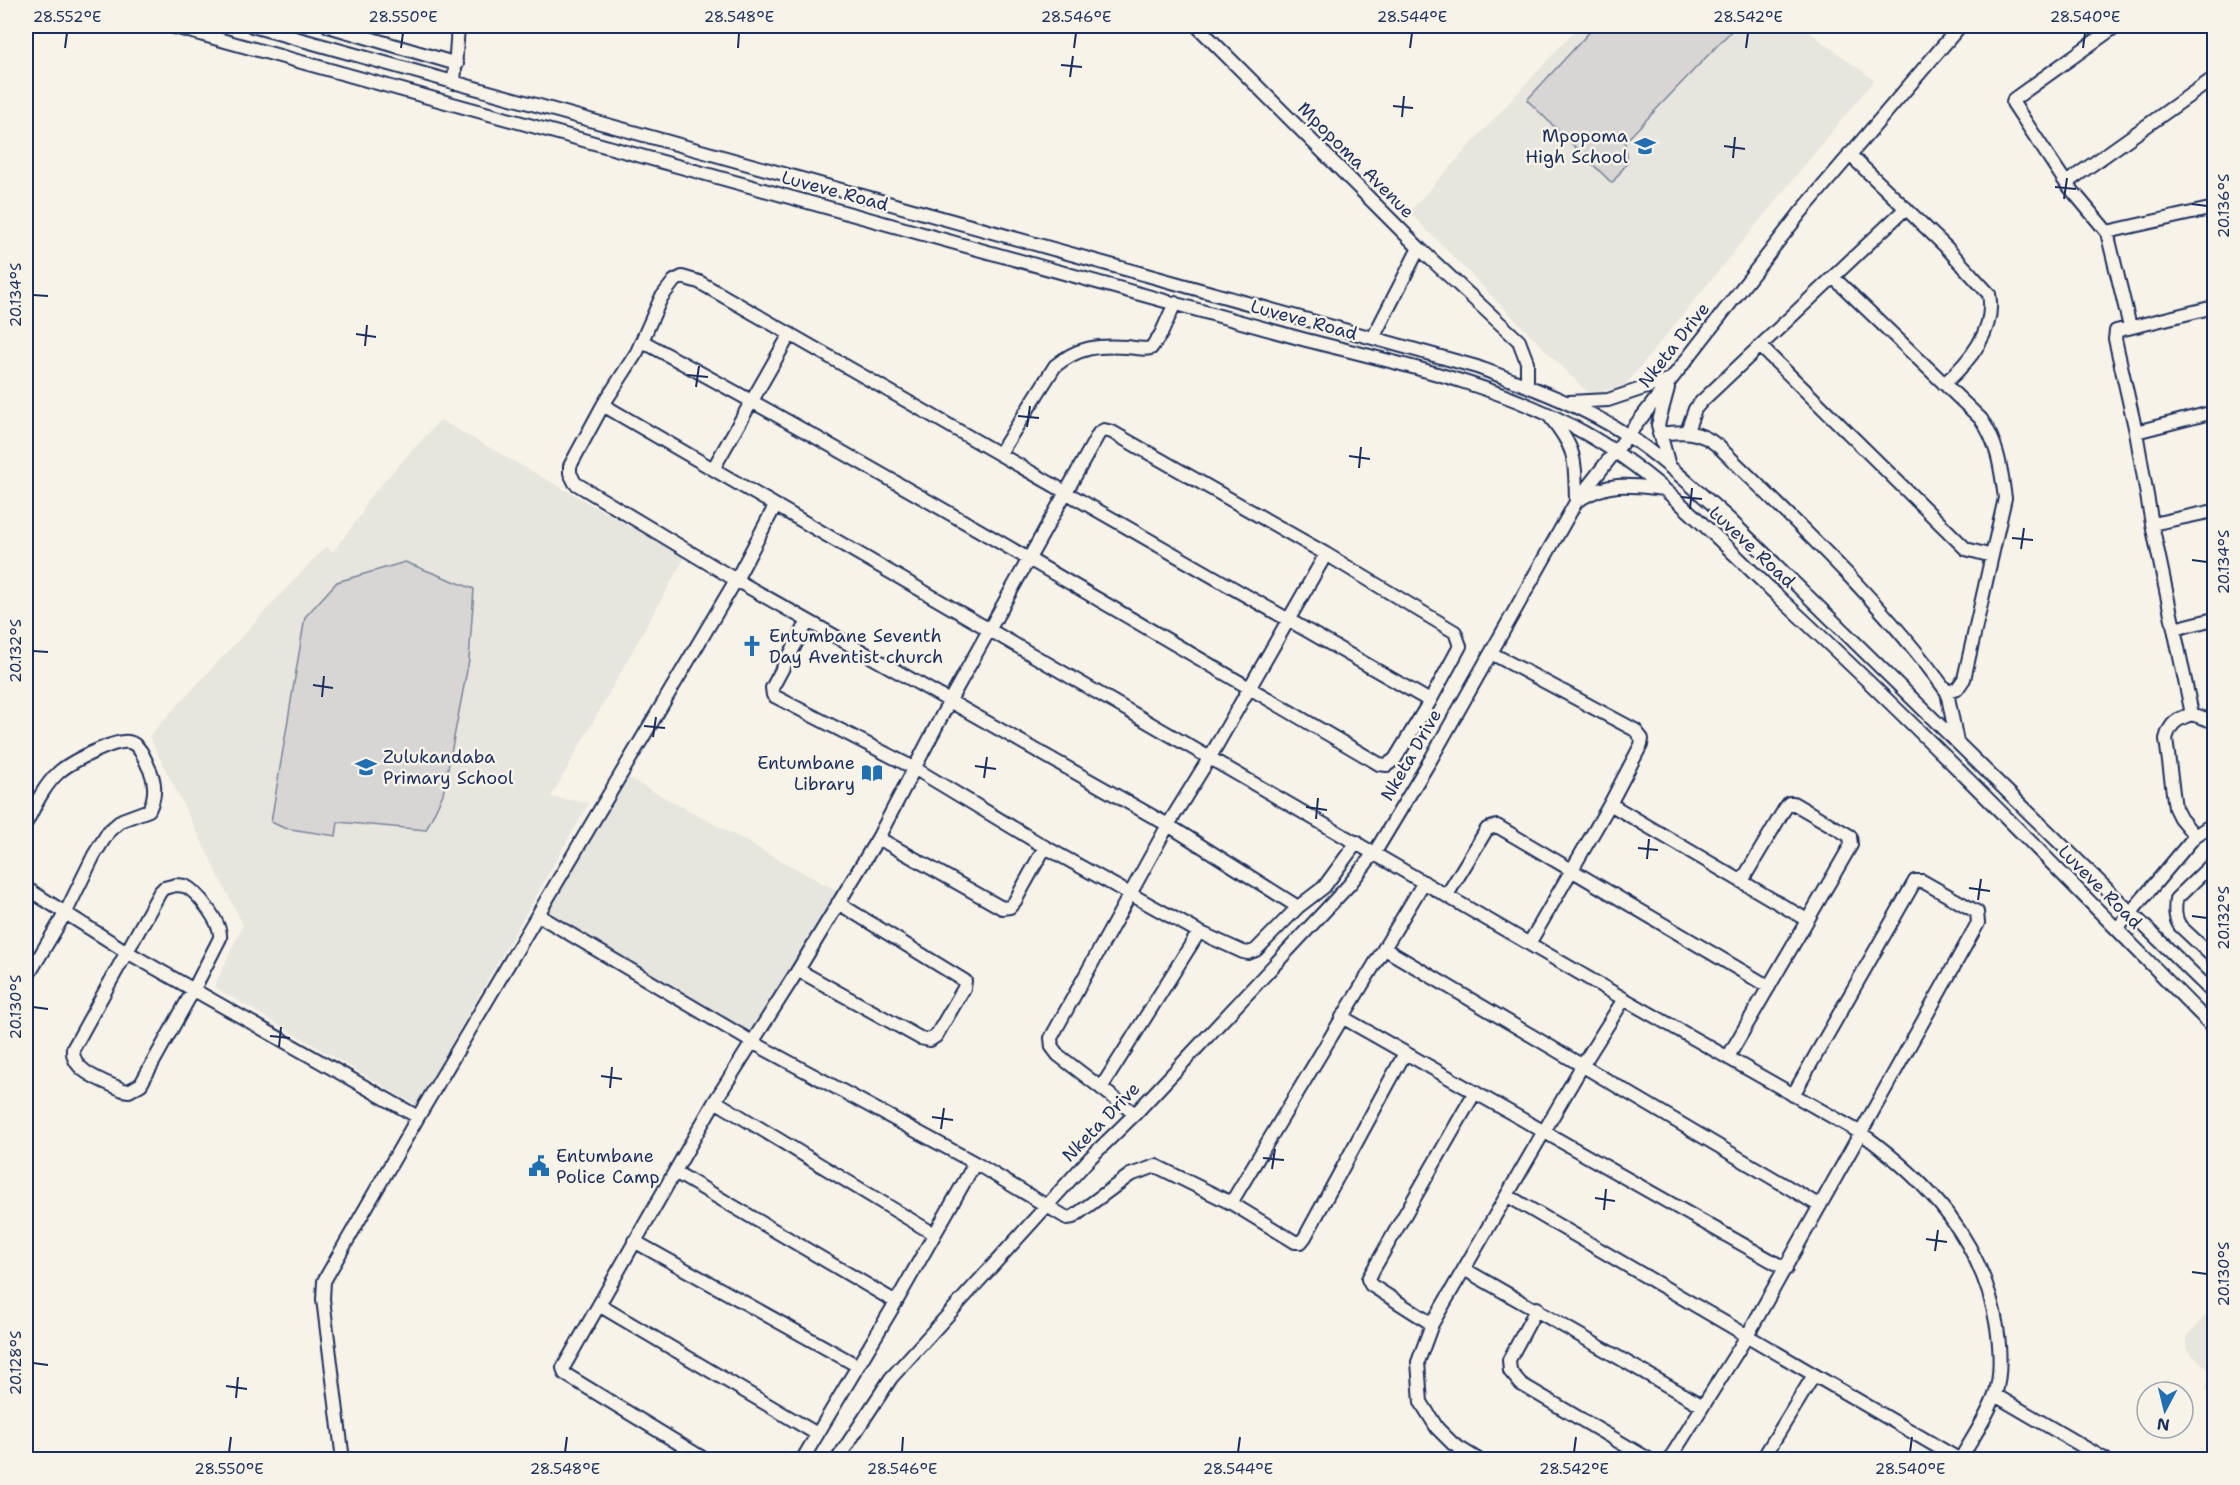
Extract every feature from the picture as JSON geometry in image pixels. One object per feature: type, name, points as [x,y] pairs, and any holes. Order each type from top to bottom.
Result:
[{"type":"street","name":"Luveve Road","points":[[171,26],[1443,375],[1547,413],[1614,450],[1664,489],[1840,653],[2214,1028]]},
{"type":"street","name":"Luveve Road","points":[[252,26],[1477,367],[1568,402],[1626,434],[1669,466],[1729,519],[2214,994]]},
{"type":"street","points":[[328,26],[457,64]]},
{"type":"street","points":[[454,82],[458,26]]},
{"type":"street","name":"Mpopoma Avenue","points":[[1197,26],[1419,249],[1519,340],[1527,362],[1527,386]]},
{"type":"street","name":"Nketa Drive","points":[[837,1460],[891,1378],[1090,1158],[1135,1114],[1349,885],[1375,852],[1576,501],[1626,434],[1849,154],[1960,26]]},
{"type":"street","points":[[2116,26],[2014,99],[2013,103],[2066,183],[2107,232],[2130,327]]},
{"type":"street","points":[[2066,183],[2214,78]]},
{"type":"street","points":[[1849,154],[1946,247],[1989,294],[1989,313],[1981,341],[1961,369],[1944,384]]},
{"type":"street","points":[[1687,431],[1695,409],[1906,208]]},
{"type":"street","points":[[2107,232],[2214,208]]},
{"type":"street","points":[[1372,338],[1419,249]]},
{"type":"street","points":[[1833,277],[1981,419],[1995,442],[2002,470],[2005,498],[1964,679],[1957,689],[1947,692]]},
{"type":"street","points":[[1298,908],[1167,825],[736,580],[575,483],[570,473],[570,466],[603,405],[642,341],[661,298],[674,281],[682,278],[699,282],[1430,701]]},
{"type":"street","points":[[1000,453],[1055,366],[1067,356],[1092,347],[1105,345],[1151,348],[1161,334],[1175,303]]},
{"type":"street","points":[[2192,714],[2152,524],[2136,432],[2115,339],[2116,331],[2214,307]]},
{"type":"street","points":[[712,469],[790,334]]},
{"type":"street","points":[[642,341],[751,400],[1030,559],[1379,764],[1387,765],[1395,759],[1460,646],[1455,632],[1326,554],[1112,432],[1104,430],[1094,440],[1030,559],[950,700],[878,838],[715,1101],[563,1368],[563,1372],[706,1460]]},
{"type":"street","points":[[1760,346],[1966,549],[1992,556]]},
{"type":"street","points":[[1568,402],[1608,400],[1672,379]]},
{"type":"street","points":[[1669,466],[1658,425],[1672,379]]},
{"type":"street","points":[[603,405],[1530,942],[1624,999],[1861,1133],[1886,1151],[1927,1190],[1973,1251],[1989,1295],[1999,1341],[2000,1368],[1995,1395],[1960,1460],[1508,1196]]},
{"type":"street","points":[[2136,432],[2214,412]]},
{"type":"street","points":[[1547,413],[1570,443],[1573,454],[1576,501],[1610,486],[1630,485],[1664,489]]},
{"type":"street","points":[[1659,434],[1687,431],[1709,438],[1820,544],[1910,643],[1947,692],[1957,742]]},
{"type":"street","points":[[343,1460],[323,1299],[324,1281],[418,1117],[736,580],[775,506]]},
{"type":"street","points":[[2152,524],[2214,511]]},
{"type":"street","points":[[1135,1114],[1058,1055],[1052,1047],[1051,1038],[1167,825],[1210,757],[1326,554]]},
{"type":"street","points":[[2174,629],[2214,619]]},
{"type":"street","points":[[808,621],[772,688],[773,694],[914,768],[1045,847],[1199,932],[1243,952],[1252,952],[1298,908],[1324,887],[1357,842]]},
{"type":"street","points":[[1491,653],[1635,730],[1640,735],[1641,745],[1610,804],[1530,942]]},
{"type":"street","points":[[2194,836],[2175,808],[2166,739],[2169,729],[2176,720],[2192,714],[2210,720],[2214,719]]},
{"type":"street","points":[[26,823],[39,797],[58,773],[117,742],[130,742],[138,748],[150,769],[154,783],[154,799],[149,810],[122,820],[109,831],[94,855],[66,912],[26,979]]},
{"type":"street","points":[[1728,1057],[1851,845],[1851,839],[1847,833],[1793,803],[1789,803],[1742,881]]},
{"type":"street","points":[[1610,804],[1808,920]]},
{"type":"street","points":[[2116,929],[2194,836],[2214,823]]},
{"type":"street","points":[[1447,895],[1487,829],[1494,826],[1769,987]]},
{"type":"street","points":[[878,838],[1002,908],[1010,907],[1016,901],[1045,847]]},
{"type":"street","points":[[2214,862],[2176,899],[2175,911],[2176,920],[2214,958]]},
{"type":"street","points":[[1669,1460],[1748,1336],[1978,923],[1977,912],[1922,881],[1915,881],[1792,1095]]},
{"type":"street","points":[[1232,1203],[1424,882]]},
{"type":"street","points":[[176,885],[185,886],[198,897],[221,930],[213,953],[141,1084],[129,1091],[93,1076],[81,1068],[75,1062],[73,1049],[128,952],[160,892],[164,888],[176,885]]},
{"type":"street","points":[[26,888],[128,952],[418,1117]]},
{"type":"street","points":[[798,970],[920,1038],[930,1040],[936,1036],[964,988],[965,981],[838,903]]},
{"type":"street","points":[[538,915],[752,1042],[975,1163],[1070,1219],[1130,1175],[1156,1166],[1232,1203],[1295,1242],[1303,1240],[1405,1053]]},
{"type":"street","points":[[1101,1088],[1199,932]]},
{"type":"street","points":[[1385,949],[1820,1206]]},
{"type":"street","points":[[1479,1460],[1453,1444],[1437,1428],[1421,1402],[1418,1362],[1432,1324],[1582,1066],[1624,999]]},
{"type":"street","points":[[1342,1017],[1785,1269]]},
{"type":"street","points":[[1432,1324],[1371,1285],[1368,1279],[1475,1092]]},
{"type":"street","points":[[715,1101],[934,1234]]},
{"type":"street","points":[[802,1460],[975,1163]]},
{"type":"street","points":[[675,1172],[896,1302]]},
{"type":"street","points":[[634,1241],[858,1366]]},
{"type":"street","points":[[1464,1269],[1536,1308],[1703,1406]]},
{"type":"street","points":[[599,1305],[817,1434]]},
{"type":"street","points":[[1536,1308],[1509,1360],[1510,1371],[1521,1384],[1650,1460]]},
{"type":"street","points":[[1762,1460],[1814,1375]]},
{"type":"street","points":[[1995,1395],[2106,1460]]},
{"type":"shaded area","name":"Mpopoma High School","points":[[1579,26],[1801,26],[1874,80],[1623,388],[1588,393],[1409,212]]},
{"type":"shaded area","points":[[1595,26],[1736,26],[1625,142],[1628,162],[1612,183],[1527,100]]},
{"type":"shaded area","name":"Zulukandaba Primary School","points":[[440,420],[685,557],[551,797],[589,803],[416,1105],[214,987],[243,925],[149,736],[326,546],[333,552],[362,513],[366,501]]},
{"type":"shaded area","points":[[405,562],[474,589],[469,660],[443,794],[426,830],[338,822],[336,836],[284,828],[271,822],[305,617],[337,582]]},
{"type":"shaded area","points":[[623,775],[841,893],[751,1039],[540,914]]},
{"type":"shaded area","points":[[2214,1306],[2214,1397],[2205,1388],[2212,1373],[2186,1349],[2186,1337]]},
{"type":"place","name":"Mpopoma High School","points":[[1645,146]]},
{"type":"place","name":"Entumbane Seventh Day Aventist church","points":[[752,646]]},
{"type":"place","name":"Zulukandaba Primary School","points":[[366,767]]},
{"type":"place","name":"Entumbane Library","points":[[872,773]]},
{"type":"place","name":"Entumbane Police Camp","points":[[539,1166]]}]
